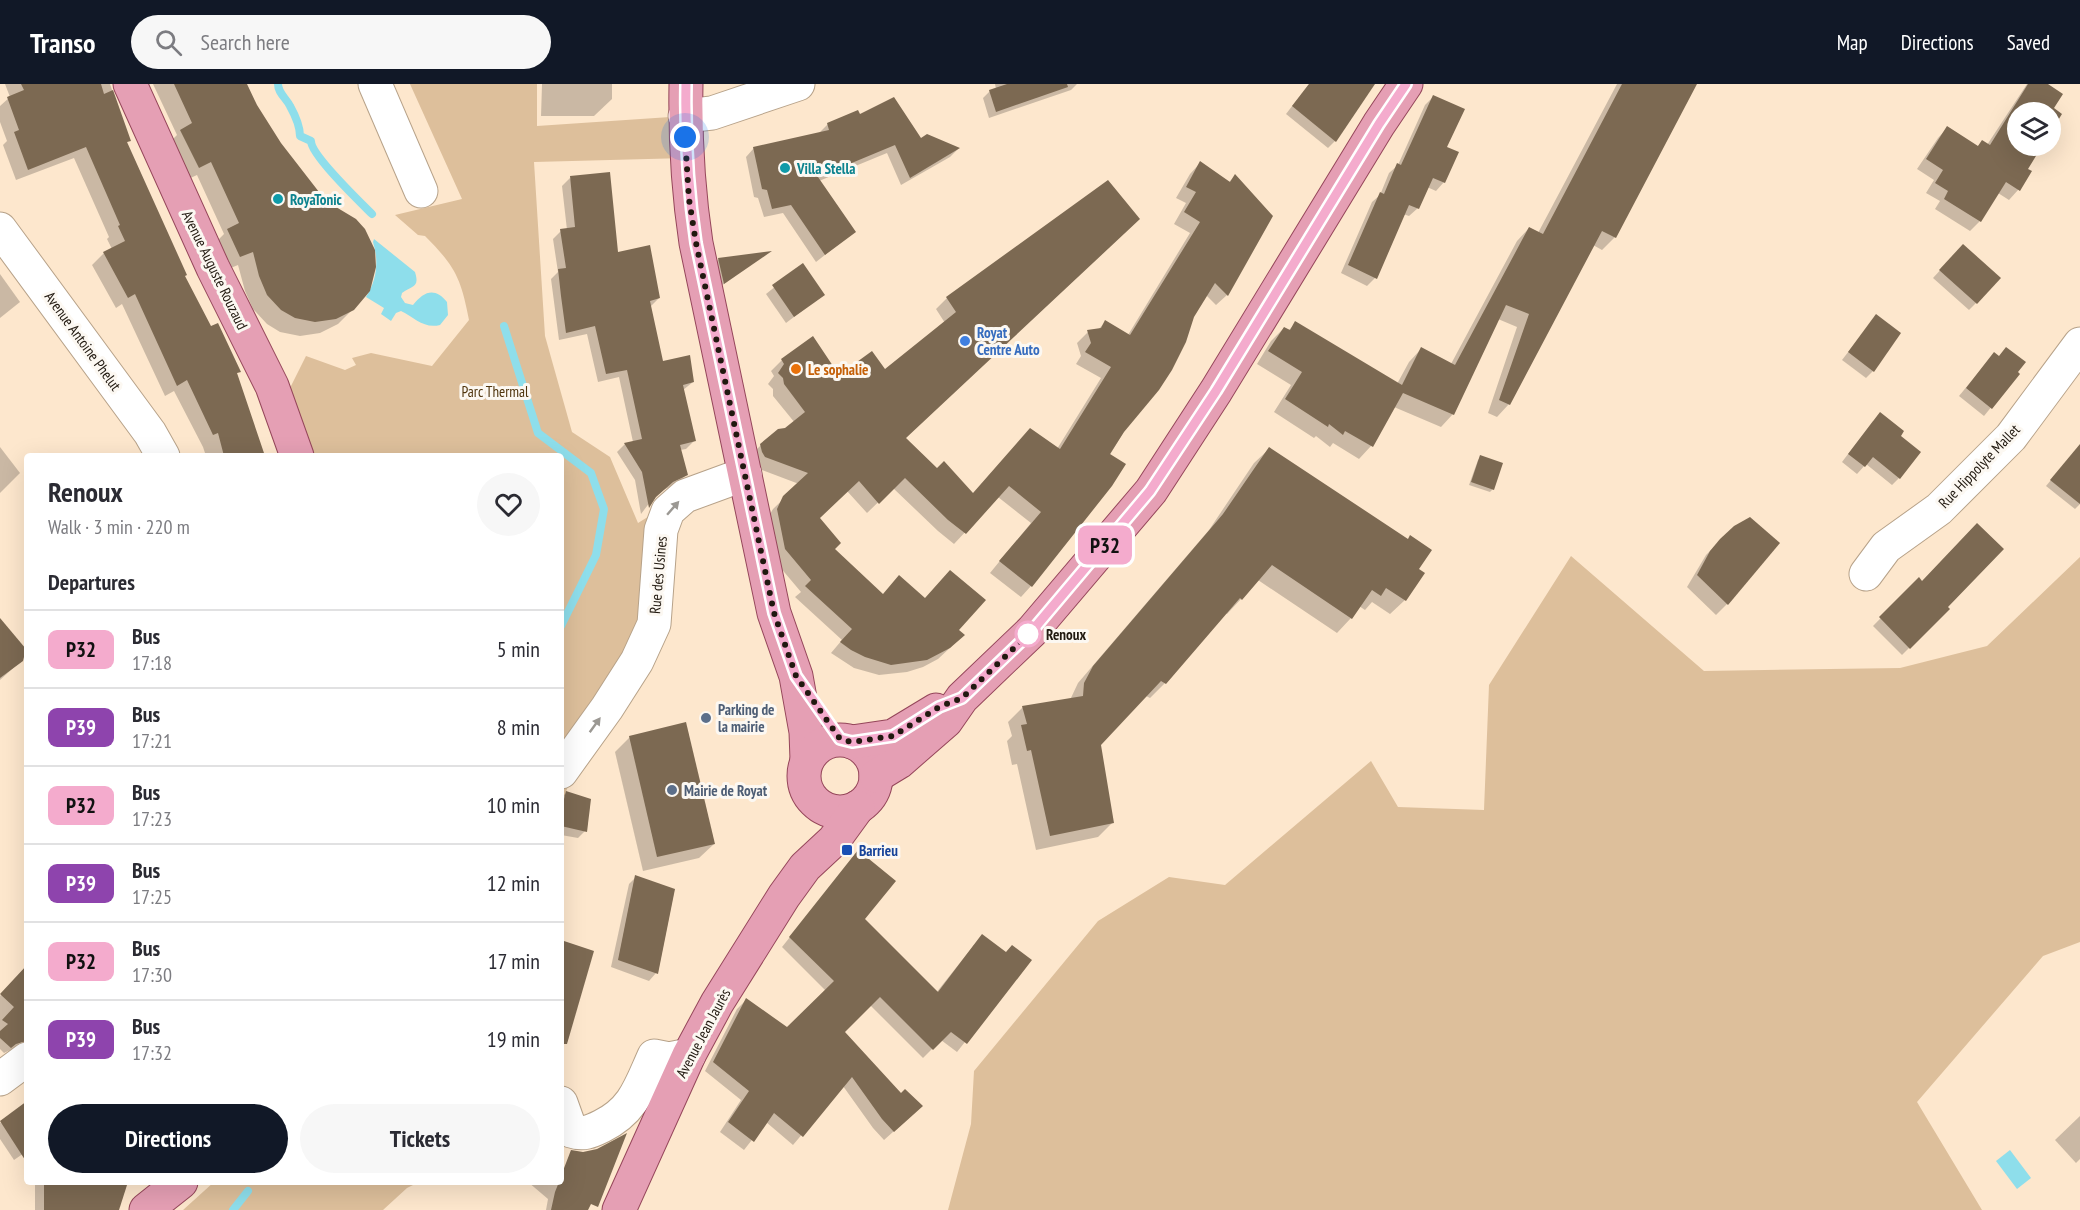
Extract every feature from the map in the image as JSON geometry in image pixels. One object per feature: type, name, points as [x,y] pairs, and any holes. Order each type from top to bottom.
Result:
[{"type":"main road","name":"Avenue Auguste Rouzaud","points":[[130,84],[213,268],[272,386],[296,453]]},
{"type":"main road","points":[[686,84],[685,116],[689,199],[696,243],[774,613],[796,676],[806,732],[807,760],[804,778],[810,796],[805,867]]},
{"type":"main road","points":[[876,776],[899,762],[946,722],[962,698],[1032,631],[1150,491],[1216,391],[1379,124],[1406,84]]},
{"type":"main road","points":[[796,676],[846,740],[862,747],[870,755],[876,776],[872,793],[858,807],[847,811],[836,812],[818,805],[810,796]]},
{"type":"main road","points":[[807,760],[815,749],[826,742],[893,736],[939,707],[962,698]]},
{"type":"main road","name":"Avenue Jean Jaurès","points":[[618,1210],[689,1054],[717,1003],[805,867],[834,840],[858,807]]},
{"type":"main road","points":[[150,1198],[175,1185]]},
{"type":"street","points":[[375,84],[421,191]]},
{"type":"street","points":[[685,116],[730,108],[798,84]]},
{"type":"street","name":"Avenue Antoine Phelut","points":[[0,229],[150,433],[161,453]]},
{"type":"street","name":"Rue Hippolyte Mallet","points":[[1866,574],[1886,547],[1939,509],[2011,436],[2080,344]]},
{"type":"street","name":"Rue des Usines","points":[[564,768],[637,661],[654,624],[662,530],[668,511],[685,496],[745,474]]},
{"type":"street","points":[[564,1111],[571,1131],[582,1134],[614,1120],[636,1096],[654,1056],[669,1059],[689,1054]]},
{"type":"street","points":[[0,1078],[24,1061]]},
{"type":"green space","name":"Parc Thermal","points":[[410,84],[537,84],[537,126],[685,116],[686,158],[534,162],[545,336],[572,432],[610,457],[638,523],[742,459],[747,483],[673,522],[660,635],[571,777],[564,798],[564,453],[301,453],[289,390],[306,356],[345,370],[356,365],[352,358],[371,353],[432,366],[469,320],[463,293],[455,274],[443,256],[425,236],[418,235],[395,215],[462,199]]},
{"type":"green space","points":[[1571,556],[1704,671],[1900,668],[1987,646],[2080,557],[2080,942],[2043,956],[1917,1102],[1982,1210],[948,1210],[971,1124],[974,1071],[1098,921],[1169,877],[1225,885],[1371,761],[1398,807],[1484,810],[1489,685]]},
{"type":"green space","points":[[211,1185],[413,1185],[383,1210],[183,1210]]},
{"type":"water","points":[[374,239],[415,272],[416,284],[402,293],[401,297],[405,303],[413,305],[425,294],[430,293],[438,294],[447,302],[448,315],[440,325],[424,324],[401,311],[396,313],[391,321],[381,314],[384,308],[366,297],[373,284],[376,270]]},
{"type":"water","points":[[2010,1150],[2031,1178],[2017,1189],[1996,1161]]},
{"type":"building","points":[[21,84],[101,84],[104,94],[113,90],[131,141],[127,142],[187,275],[185,276],[211,326],[218,323],[241,372],[237,373],[264,453],[223,453],[218,433],[213,435],[187,380],[177,386],[135,294],[128,298],[103,252],[125,241],[86,147],[28,170],[14,132],[19,130],[7,97],[24,90]]},
{"type":"building","name":"RoyaTonic","points":[[174,84],[247,84],[257,105],[281,143],[319,192],[336,207],[356,219],[365,229],[375,250],[376,267],[370,291],[354,310],[336,319],[315,322],[295,318],[281,310],[267,295],[253,252],[240,257],[227,229],[239,223],[211,162],[199,168],[180,130],[192,123]]},
{"type":"building","points":[[1007,84],[1067,84],[1068,87],[996,112],[989,90]]},
{"type":"building","points":[[1309,84],[1375,84],[1336,142],[1292,106]]},
{"type":"building","points":[[1622,84],[1697,84],[1616,238],[1602,231],[1510,405],[1499,400],[1529,314],[1506,305],[1454,415],[1403,393],[1373,447],[1345,431],[1343,435],[1329,424],[1328,427],[1285,399],[1302,372],[1268,351],[1284,327],[1290,330],[1295,321],[1402,385],[1421,347],[1455,365],[1529,227],[1543,234]]},
{"type":"building","points":[[2028,84],[2048,84],[2063,94],[2058,102],[2017,102]]},
{"type":"building","points":[[1433,95],[1465,109],[1447,147],[1459,152],[1445,183],[1433,178],[1419,209],[1409,205],[1377,279],[1348,265],[1380,192],[1384,194],[1397,163],[1401,165]]},
{"type":"building","points":[[894,97],[921,138],[927,134],[960,148],[910,178],[895,145],[818,177],[856,232],[825,255],[791,205],[772,209],[767,190],[762,189],[753,147],[829,130],[827,123],[858,110],[860,114]]},
{"type":"building","points":[[2007,118],[2007,156],[2036,156],[2028,169],[2032,171],[2020,191],[2006,182],[1981,222],[1944,199],[1948,191],[1935,183],[1943,170],[1926,159],[1947,126],[1978,146],[1982,140],[1990,145]]},
{"type":"building","points":[[1200,161],[1230,182],[1235,174],[1273,216],[1228,296],[1215,283],[1194,317],[1186,342],[1172,370],[1159,390],[1124,432],[1110,454],[1126,464],[1112,486],[1032,587],[999,561],[1041,512],[1009,486],[966,534],[948,520],[905,478],[879,504],[859,481],[820,518],[841,543],[835,549],[883,594],[899,575],[925,598],[950,570],[986,600],[959,630],[965,635],[950,648],[927,660],[891,665],[865,657],[840,642],[852,629],[805,586],[811,580],[785,549],[777,509],[783,496],[808,473],[765,457],[760,444],[805,412],[778,373],[784,364],[781,359],[813,336],[839,375],[872,351],[885,369],[956,312],[946,297],[1108,180],[1140,219],[906,438],[937,468],[944,461],[973,493],[1030,428],[1060,449],[1111,367],[1085,352],[1091,343],[1087,330],[1101,328],[1105,320],[1130,335],[1200,222],[1184,212],[1196,192],[1186,187]]},
{"type":"building","points":[[610,172],[618,252],[650,245],[660,298],[650,301],[663,361],[690,355],[694,382],[683,385],[696,441],[680,445],[688,475],[673,482],[656,497],[649,508],[642,472],[624,443],[642,439],[627,370],[606,374],[595,326],[566,333],[561,296],[558,269],[566,268],[560,229],[575,227],[570,176]]},
{"type":"building","points":[[1963,244],[2001,278],[1977,304],[1939,270]]},
{"type":"building","points":[[772,251],[724,284],[718,258]]},
{"type":"building","points":[[803,263],[825,295],[794,317],[772,285]]},
{"type":"building","points":[[1876,314],[1901,333],[1874,372],[1848,352]]},
{"type":"building","points":[[2006,347],[2026,362],[2018,372],[2020,374],[1992,409],[1966,388],[1994,352],[1999,356]]},
{"type":"building","points":[[1880,412],[1904,431],[1901,436],[1921,452],[1900,479],[1873,457],[1865,467],[1848,454]]},
{"type":"building","points":[[2080,444],[2080,504],[2050,480]]},
{"type":"building","points":[[1269,447],[1408,539],[1410,535],[1432,550],[1419,569],[1425,573],[1406,601],[1386,588],[1381,596],[1372,590],[1352,619],[1272,565],[1242,600],[1240,598],[1166,684],[1161,681],[1101,745],[1114,823],[1050,836],[1031,750],[1027,751],[1021,725],[1027,724],[1022,706],[1083,696],[1084,683],[1093,666],[1223,514]]},
{"type":"building","points":[[1480,455],[1503,463],[1494,490],[1471,482]]},
{"type":"building","points":[[1750,517],[1780,543],[1728,605],[1697,575],[1710,551],[1720,539],[1734,526]]},
{"type":"building","points":[[1977,523],[2004,549],[1910,649],[1879,617],[1919,577],[1922,581]]},
{"type":"building","points":[[0,618],[24,647],[24,657],[23,661],[0,678]]},
{"type":"building","name":"Mairie de Royat","points":[[686,722],[715,844],[657,857],[629,736]]},
{"type":"building","points":[[566,791],[591,799],[587,832],[564,827]]},
{"type":"building","points":[[858,850],[896,881],[865,919],[938,992],[982,934],[1006,952],[1012,945],[1032,960],[967,1044],[951,1032],[933,1050],[880,997],[845,1032],[901,1093],[905,1089],[923,1106],[894,1132],[852,1077],[803,1137],[774,1113],[754,1142],[728,1122],[749,1091],[713,1062],[746,998],[787,1027],[834,981],[789,937]]},
{"type":"building","points":[[635,875],[675,889],[658,974],[618,960]]},
{"type":"building","points":[[564,941],[594,951],[567,1044],[564,1044]]},
{"type":"building","points":[[24,968],[24,1042],[11,1048],[0,1038],[0,1031],[8,1024],[2,1020],[14,1007],[0,994]]},
{"type":"building","points":[[24,1103],[24,1158],[0,1121]]},
{"type":"building","points":[[627,1133],[598,1207],[591,1204],[588,1210],[551,1210],[558,1185],[564,1185],[564,1168],[571,1150],[583,1152],[597,1149]]},
{"type":"building","points":[[44,1185],[127,1185],[119,1210],[44,1210]]},
{"type":"waterway","points":[[278,84],[279,90],[295,117],[300,136],[311,141],[313,148],[327,167],[372,214]]},
{"type":"waterway","points":[[504,326],[538,433],[591,473],[604,509],[596,555],[564,620]]},
{"type":"waterway","points":[[233,1210],[248,1191]]},
{"type":"bus line","name":"P32","points":[[686,84],[685,137],[689,199],[696,243],[774,613],[796,676],[840,739],[852,742],[893,736],[939,707],[962,698],[1032,631],[1150,491],[1216,391],[1255,324],[1406,84]]},
{"type":"place","name":"Villa Stella","points":[[785,168]]},
{"type":"place","name":"RoyaTonic","points":[[278,199]]},
{"type":"place","name":"Royat Centre Auto","points":[[965,341]]},
{"type":"place","name":"Le sophalie","points":[[796,369]]},
{"type":"place","name":"Renoux","points":[[1028,634]]},
{"type":"place","name":"Parking de la mairie","points":[[706,718]]},
{"type":"place","name":"Mairie de Royat","points":[[672,790]]},
{"type":"place","name":"Barrieu","points":[[847,850]]},
{"type":"route","points":[[685,137],[689,199],[696,243],[774,613],[796,676],[840,739],[852,742],[893,736],[939,707],[962,698],[1032,631],[1028,634]]}]
